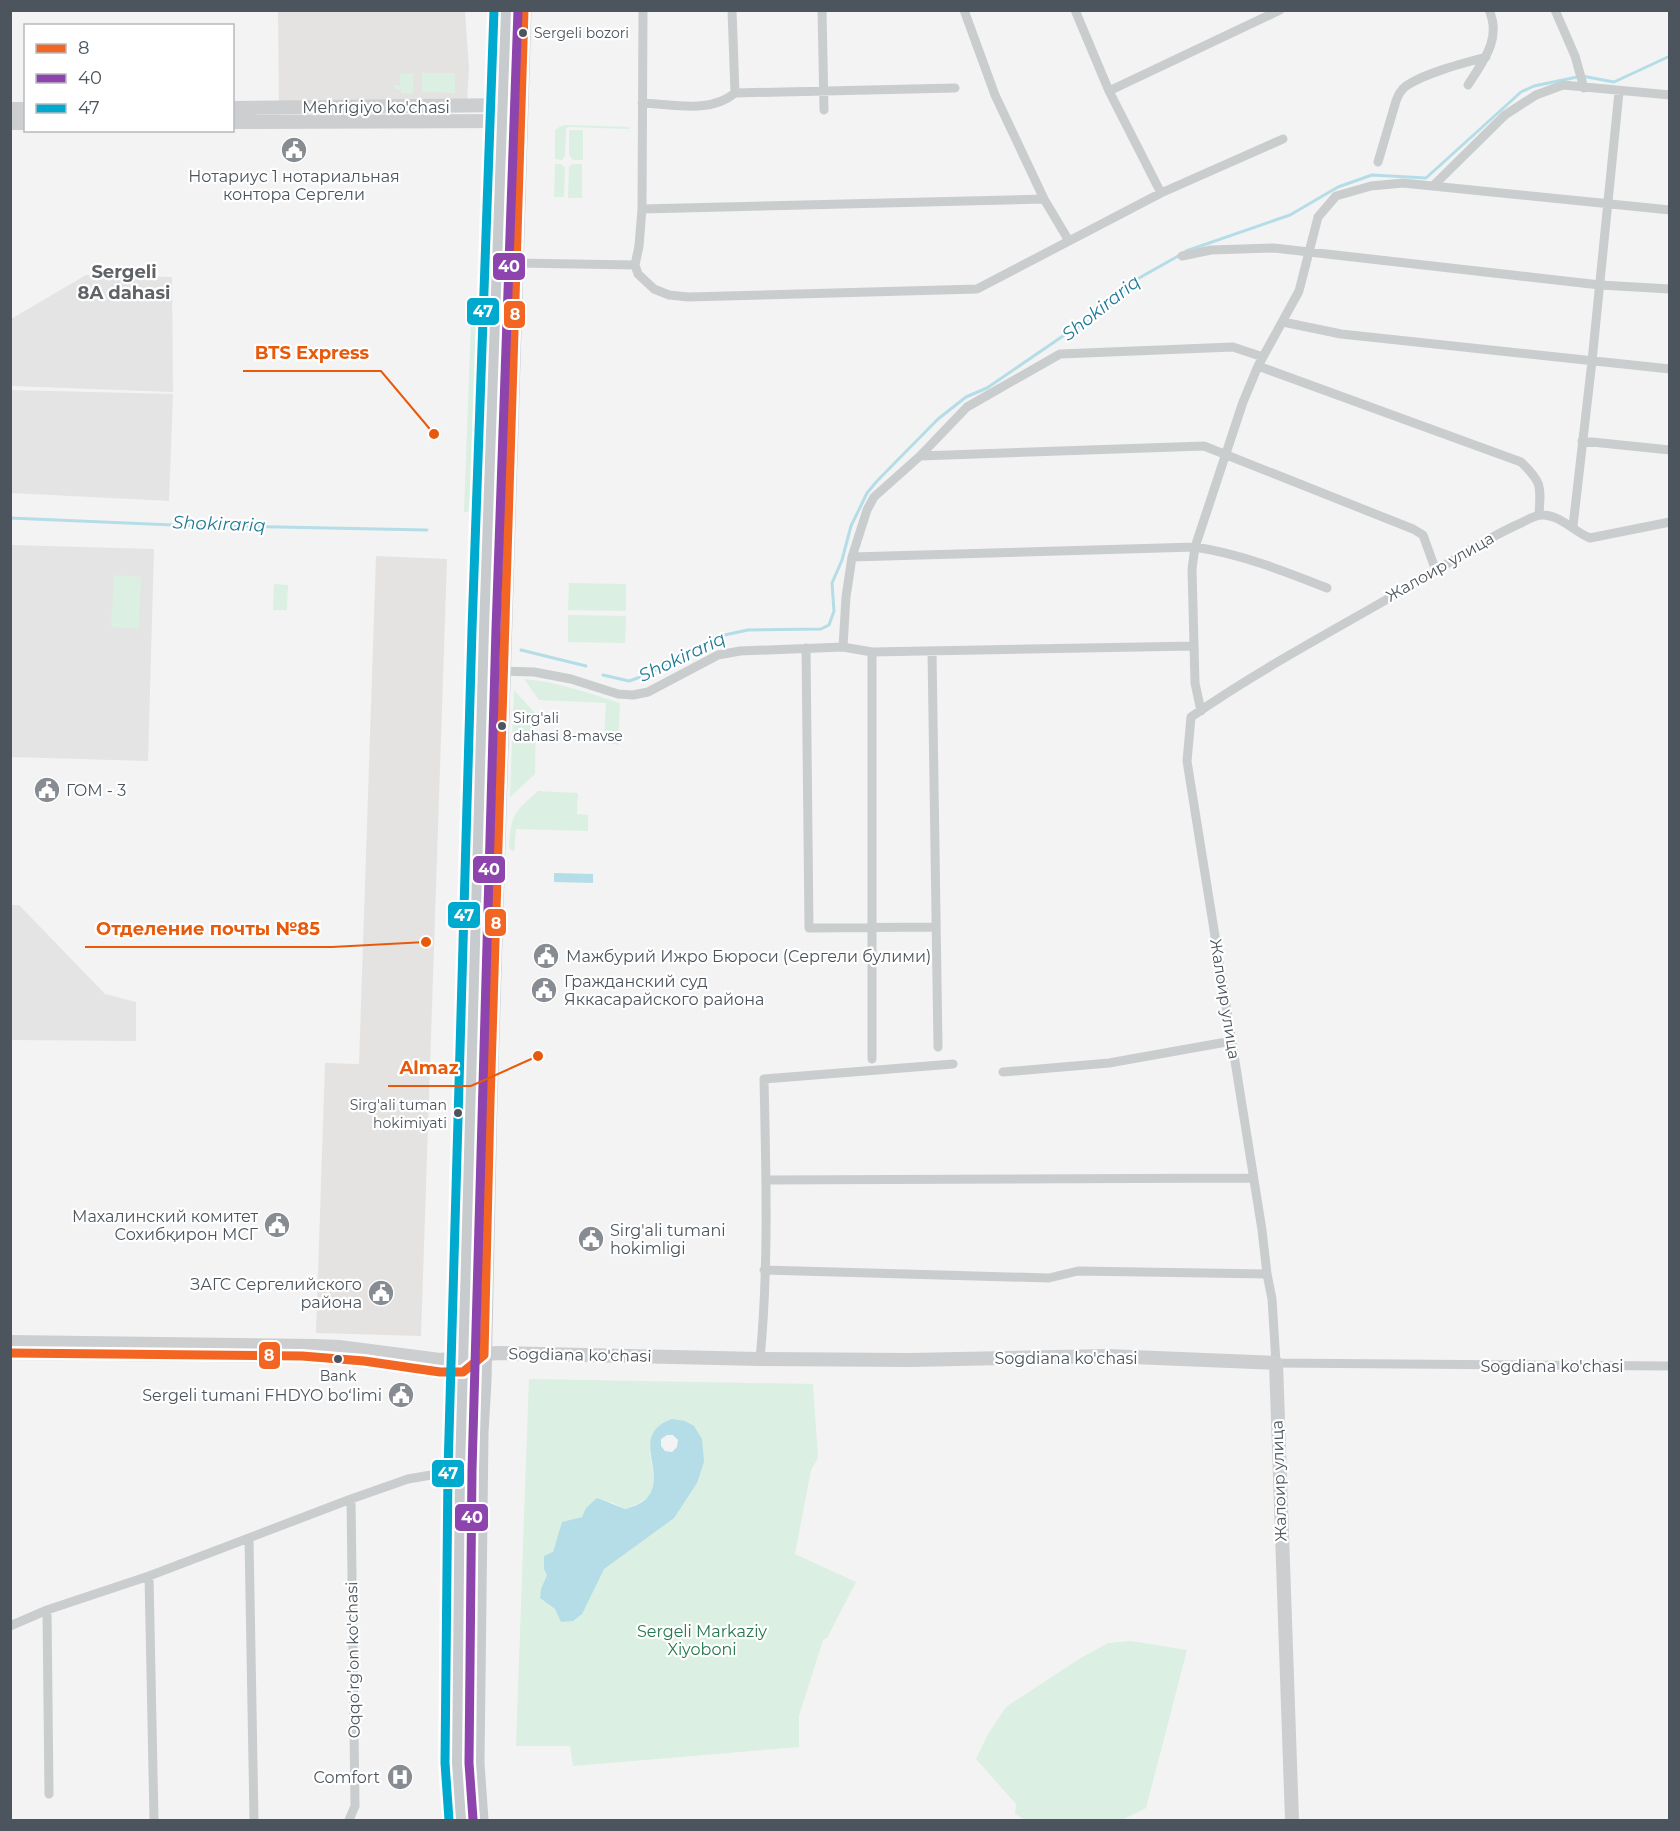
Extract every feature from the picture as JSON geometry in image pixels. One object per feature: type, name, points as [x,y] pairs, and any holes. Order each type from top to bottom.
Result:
[{"type":"main road","points":[[461,1821],[457,1763],[460,1470],[506,10]]},
{"type":"main road","points":[[481,1821],[477,1739],[481,1433],[524,10]]},
{"type":"main road","name":"Mehrigiyo ko'chasi","points":[[234,108],[520,105]]},
{"type":"main road","name":"Mehrigiyo ko'chasi","points":[[234,122],[520,122]]},
{"type":"main road","points":[[486,589],[506,588]]},
{"type":"main road","points":[[478,854],[499,855]]},
{"type":"main road","points":[[472,1038],[493,1039]]},
{"type":"main road","points":[[10,1342],[339,1347],[463,1364]]},
{"type":"main road","points":[[10,1353],[302,1356],[364,1361],[426,1371],[463,1364]]},
{"type":"main road","name":"Sogdiana ko'chasi","points":[[463,1364],[484,1355],[497,1353],[910,1360],[1108,1356],[1275,1363]]},
{"type":"main road","name":"Жалоир улица","points":[[1275,1363],[1292,1821]]},
{"type":"street","points":[[643,10],[642,209],[635,265],[638,274],[654,289],[669,295],[688,297],[977,289],[1161,193],[1283,139]]},
{"type":"street","points":[[732,10],[735,93]]},
{"type":"street","points":[[822,10],[824,110]]},
{"type":"street","points":[[964,10],[995,95],[1044,199],[1069,242]]},
{"type":"street","points":[[1075,10],[1109,91],[1161,193]]},
{"type":"street","points":[[1109,91],[1280,10]]},
{"type":"street","points":[[1468,85],[1494,40],[1493,19],[1489,10]]},
{"type":"street","points":[[1555,10],[1575,56],[1581,80]]},
{"type":"street","points":[[1378,162],[1396,101],[1399,93],[1406,86],[1457,65],[1486,57]]},
{"type":"street","points":[[1433,186],[1505,115],[1536,95],[1581,80],[1619,92],[1670,95]]},
{"type":"street","points":[[642,103],[703,106],[717,104],[735,93],[955,88]]},
{"type":"street","points":[[1573,526],[1619,92]]},
{"type":"street","points":[[1201,711],[1195,683],[1192,569],[1195,547],[1225,455],[1261,361],[1299,291],[1318,216],[1336,196],[1371,186],[1403,183],[1670,210]]},
{"type":"street","points":[[642,209],[1044,199]]},
{"type":"street","points":[[1182,256],[1211,250],[1274,248],[1600,285],[1670,289]]},
{"type":"street","points":[[516,263],[635,265]]},
{"type":"street","points":[[1283,322],[1341,334],[1670,369]]},
{"type":"street","points":[[843,647],[846,597],[852,557],[862,523],[874,497],[920,456],[967,407],[1060,354],[1233,347],[1261,361],[1521,462],[1535,475],[1541,488],[1539,514],[1573,526],[1590,538],[1670,522]]},
{"type":"street","points":[[1582,441],[1670,450]]},
{"type":"street","points":[[920,456],[1204,446],[1413,529],[1423,535],[1436,570]]},
{"type":"street","name":"Жалоир улица","points":[[1275,1363],[1272,1299],[1188,773],[1191,717],[1250,679],[1490,536],[1539,514]]},
{"type":"street","points":[[852,557],[1195,547],[1261,562],[1327,588]]},
{"type":"street","points":[[504,671],[534,672],[571,679],[618,694],[633,695],[648,692],[718,656],[758,650],[843,647],[872,652],[1194,646]]},
{"type":"street","points":[[806,648],[809,928],[936,927]]},
{"type":"street","points":[[932,651],[938,1047]]},
{"type":"street","points":[[872,652],[872,1059]]},
{"type":"street","points":[[1003,1072],[1109,1063],[1232,1041]]},
{"type":"street","points":[[760,1359],[766,1180],[764,1079],[953,1064]]},
{"type":"street","points":[[766,1180],[1253,1178]]},
{"type":"street","points":[[764,1270],[1049,1278],[1078,1271],[1267,1274]]},
{"type":"street","name":"Sogdiana ko'chasi","points":[[1275,1363],[1670,1366]]},
{"type":"street","points":[[10,1626],[47,1610],[149,1576],[408,1479],[460,1470]]},
{"type":"street","name":"Oqqo’rg’on ko'chasi","points":[[349,1821],[355,1806],[351,1499]]},
{"type":"street","points":[[249,1539],[254,1821]]},
{"type":"street","points":[[149,1576],[154,1821]]},
{"type":"street","points":[[47,1610],[49,1794]]},
{"type":"shaded area","points":[[278,11],[465,11],[469,69],[467,101],[279,113]]},
{"type":"shaded area","points":[[86,275],[172,277],[173,392],[11,386],[11,319]]},
{"type":"shaded area","points":[[10,390],[173,394],[169,501],[11,493]]},
{"type":"shaded area","points":[[11,545],[154,549],[148,761],[11,757]]},
{"type":"shaded area","points":[[376,556],[447,559],[421,1336],[316,1333],[325,1063],[359,1064]]},
{"type":"shaded area","points":[[10,905],[19,905],[105,994],[136,1002],[136,1041],[11,1040]]},
{"type":"green space","points":[[512,11],[518,11],[516,85],[510,85]]},
{"type":"green space","points":[[413,73],[413,93],[401,93],[401,89],[395,89],[394,85],[400,85],[400,74]]},
{"type":"green space","points":[[422,73],[455,73],[455,93],[422,92]]},
{"type":"green space","points":[[561,126],[629,127],[629,129],[568,127],[565,156],[562,160],[555,159],[555,130]]},
{"type":"green space","points":[[569,130],[583,130],[583,160],[573,160],[569,155]]},
{"type":"green space","points":[[509,138],[514,139],[500,574],[495,573]]},
{"type":"green space","points":[[555,164],[561,164],[565,168],[564,197],[554,197]]},
{"type":"green space","points":[[572,164],[582,164],[582,198],[568,198],[569,167]]},
{"type":"green space","points":[[471,321],[482,321],[477,496],[470,497],[468,512],[464,512]]},
{"type":"green space","points":[[114,575],[141,577],[139,629],[111,627]]},
{"type":"green space","points":[[569,583],[626,584],[626,611],[568,610]]},
{"type":"green space","points":[[274,584],[288,585],[287,610],[273,610]]},
{"type":"green space","points":[[494,609],[499,609],[492,845],[487,845]]},
{"type":"green space","points":[[568,615],[626,616],[625,643],[568,642]]},
{"type":"green space","points":[[524,679],[561,685],[620,703],[618,745],[604,742],[606,703],[539,700]]},
{"type":"green space","points":[[514,690],[536,714],[535,774],[510,797]]},
{"type":"green space","points":[[538,791],[578,793],[577,814],[588,815],[588,831],[516,829],[514,852],[509,848],[512,821],[518,810]]},
{"type":"green space","points":[[486,870],[492,870],[487,1017],[482,1017]]},
{"type":"green space","points":[[482,1041],[486,1041],[479,1327],[474,1327]]},
{"type":"green space","name":"Sergeli Markaziy Xiyoboni","points":[[529,1379],[813,1384],[818,1458],[811,1470],[795,1554],[856,1582],[827,1638],[823,1640],[799,1716],[799,1747],[573,1766],[570,1746],[516,1746]],"holes":[[[672,1419],[697,1483],[604,1568],[594,1588],[561,1622],[555,1609],[540,1598],[557,1539],[566,1525],[582,1517],[586,1508],[611,1502],[625,1509],[646,1499],[651,1494],[654,1482],[650,1453]]]},
{"type":"green space","points":[[471,1384],[476,1384],[470,1657],[473,1820],[468,1820],[463,1599]]},
{"type":"green space","points":[[1131,1641],[1187,1650],[1146,1808],[1122,1820],[1026,1820],[1015,1814],[1016,1804],[976,1759],[988,1734],[1006,1707],[1079,1659],[1108,1643]]},
{"type":"water","points":[[554,873],[593,874],[593,883],[554,882]]},
{"type":"water","points":[[672,1419],[685,1421],[694,1426],[702,1439],[704,1462],[697,1483],[674,1518],[604,1569],[582,1614],[573,1621],[561,1622],[555,1609],[540,1598],[547,1575],[544,1569],[544,1556],[553,1552],[562,1522],[582,1517],[586,1508],[597,1498],[625,1509],[646,1499],[652,1489],[654,1479],[650,1445],[652,1435],[659,1426]],"holes":[[[667,1435],[673,1435],[678,1440],[677,1447],[672,1452],[665,1451],[661,1446],[661,1439]]]},
{"type":"waterway","name":"Shokirariq","points":[[1186,251],[1290,215],[1338,187],[1372,175],[1426,178],[1521,92],[1534,86],[1582,76],[1614,82],[1670,56]]},
{"type":"waterway","name":"Shokirariq","points":[[603,675],[629,681],[649,674],[715,637],[748,630],[821,629],[829,625],[834,611],[832,583],[842,560],[851,526],[867,493],[877,481],[938,419],[966,397],[987,388],[1063,336],[1093,319],[1120,297],[1132,282],[1180,255]]},
{"type":"waterway","name":"Shokirariq","points":[[10,518],[173,525],[427,530]]},
{"type":"waterway","name":"Shokirariq","points":[[521,650],[586,666]]},
{"type":"transit line","name":"47","points":[[449,1820],[445,1763],[448,1470],[472,629],[494,10]]},
{"type":"transit line","name":"40","points":[[473,1819],[469,1763],[472,1470],[496,629],[518,10]]},
{"type":"transit line","name":"8","points":[[10,1353],[302,1356],[364,1361],[440,1372],[463,1372],[484,1355],[524,10]]},
{"type":"place","name":"Sergeli bozori","points":[[523,33]]},
{"type":"place","name":"Нотариус 1 нотариальная контора Сергели","points":[[294,150]]},
{"type":"place","name":"BTS Express","points":[[434,434]]},
{"type":"place","name":"Sirg'ali dahasi 8-mavse","points":[[502,726]]},
{"type":"place","name":"ГОМ - 3","points":[[47,790]]},
{"type":"place","name":"Отделение почты №85","points":[[426,942]]},
{"type":"place","name":"Мажбурий Ижро Бюроси (Сергели булими)","points":[[546,956]]},
{"type":"place","name":"Гражданский суд Яккасарайского района","points":[[544,990]]},
{"type":"place","name":"Almaz","points":[[538,1056]]},
{"type":"place","name":"Sirg'ali tuman hokimiyati","points":[[458,1113]]},
{"type":"place","name":"Махалинский комитет Сохибқирон МСГ","points":[[277,1225]]},
{"type":"place","name":"Sirg'ali tumani hokimligi","points":[[591,1239]]},
{"type":"place","name":"ЗАГС Сергелийского района","points":[[381,1293]]},
{"type":"place","name":"Bank","points":[[338,1359]]},
{"type":"place","name":"Sergeli tumani FHDYO boʻlimi","points":[[401,1395]]},
{"type":"place","name":"Comfort","points":[[400,1777]]},
{"type":"district","name":"Sergeli 8A dahasi","points":[[124,282]]}]
